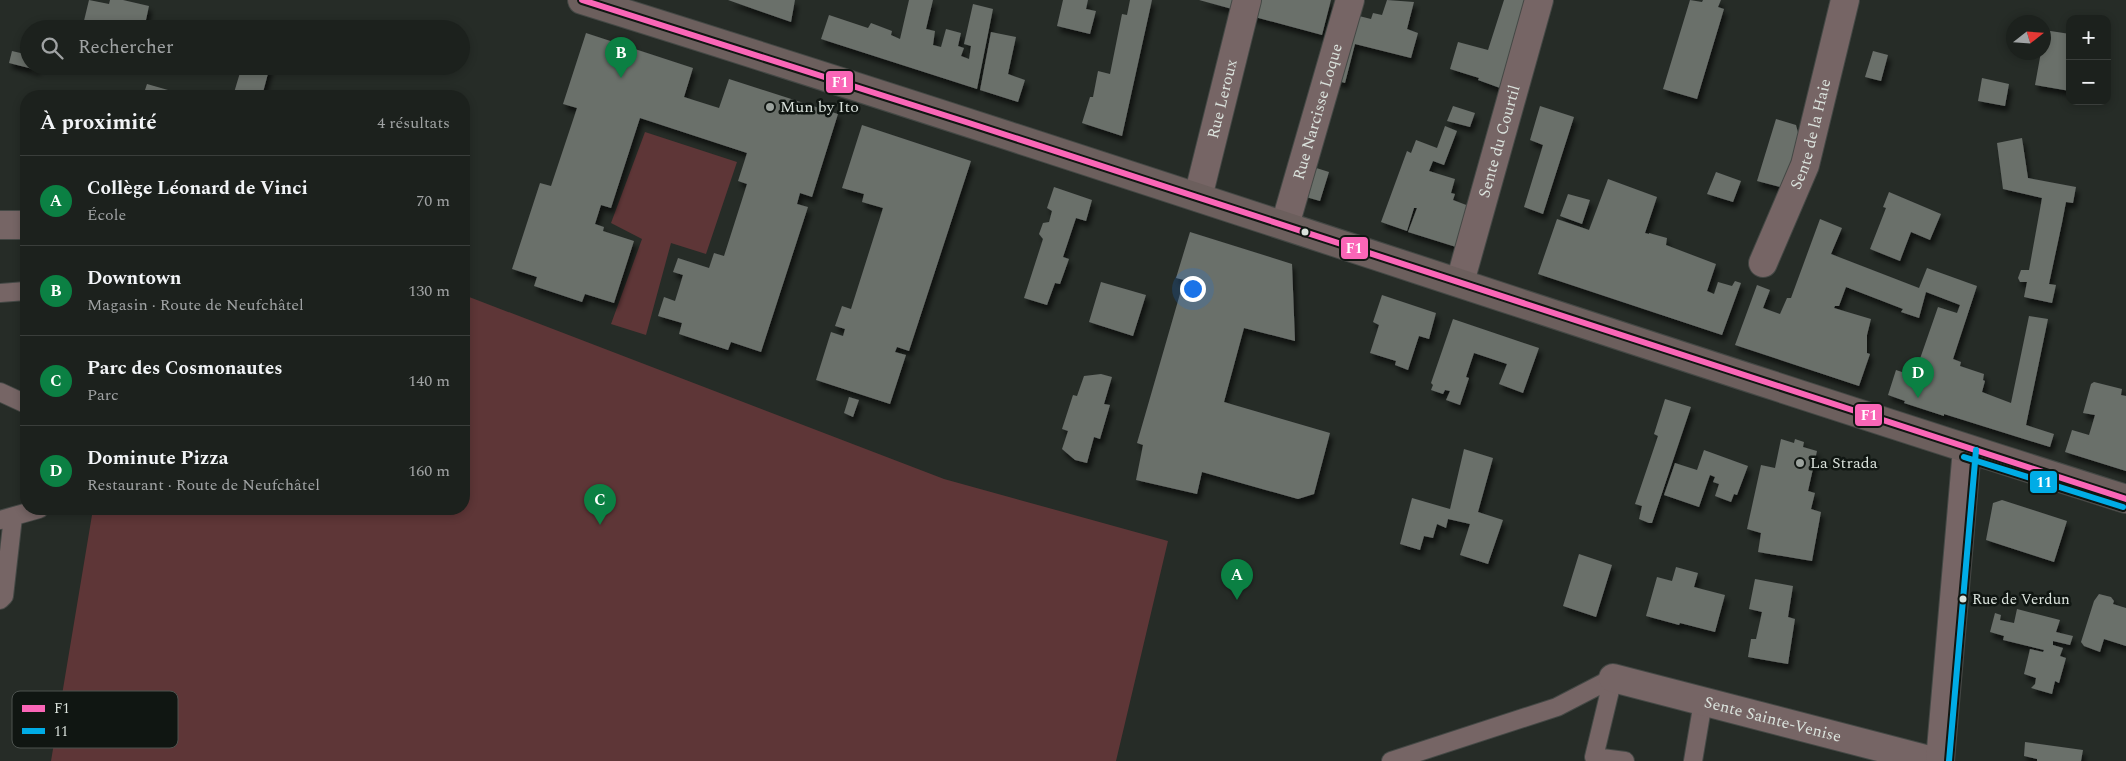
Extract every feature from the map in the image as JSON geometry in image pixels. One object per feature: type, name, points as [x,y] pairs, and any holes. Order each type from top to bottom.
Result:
[{"type":"main road","points":[[582,0],[1285,225],[1727,372],[2126,499]]},
{"type":"street","name":"Rue Leroux","points":[[1198,197],[1247,0]]},
{"type":"street","name":"Rue Narcisse Loque","points":[[1285,225],[1350,0]]},
{"type":"street","name":"Sente du Courtil","points":[[1460,282],[1539,0]]},
{"type":"street","name":"Sente de la Haie","points":[[1763,263],[1805,165],[1845,0]]},
{"type":"street","points":[[0,225],[20,225]]},
{"type":"street","points":[[1940,761],[1967,449]]},
{"type":"street","name":"Sente Sainte-Venise","points":[[1613,678],[1933,761]]},
{"type":"lane","points":[[0,293],[20,291]]},
{"type":"lane","points":[[0,392],[20,401]]},
{"type":"lane","points":[[0,600],[4,596],[6,519],[20,515]]},
{"type":"lane","points":[[1391,761],[1556,707],[1613,678]]},
{"type":"lane","points":[[1613,678],[1594,757],[1625,761]]},
{"type":"lane","points":[[1693,761],[1703,702]]},
{"type":"shaded area","points":[[645,132],[737,162],[706,254],[671,243],[646,335],[611,324],[642,239],[611,223]]},
{"type":"shaded area","points":[[470,297],[944,479],[1168,541],[1116,761],[51,761],[53,748],[178,748],[178,691],[63,691],[92,515],[470,515]]},
{"type":"building","points":[[89,0],[109,4],[110,0],[123,0],[149,6],[146,20],[84,20]]},
{"type":"building","points":[[728,0],[795,0],[791,22]]},
{"type":"building","points":[[909,0],[933,0],[926,29],[935,31],[933,45],[941,47],[946,29],[961,33],[958,46],[964,48],[961,56],[969,59],[971,46],[964,44],[973,4],[993,9],[977,89],[821,39],[829,15],[868,28],[871,23],[892,31],[891,35],[900,39]]},
{"type":"building","points":[[1063,0],[1088,0],[1086,9],[1096,11],[1090,34],[1057,26]]},
{"type":"building","points":[[1130,0],[1152,0],[1122,136],[1082,123],[1090,97],[1093,97],[1098,71],[1110,74],[1122,14],[1127,15]]},
{"type":"building","points":[[1199,0],[1234,0],[1232,9]]},
{"type":"building","points":[[1255,0],[1331,0],[1322,35],[1251,16]]},
{"type":"building","points":[[1387,0],[1414,2],[1407,29],[1418,33],[1411,58],[1355,44],[1345,83],[1335,80],[1355,15],[1371,19],[1373,13],[1382,15]]},
{"type":"building","points":[[1504,0],[1526,0],[1500,88],[1478,80],[1479,78],[1450,69],[1458,42],[1488,50]]},
{"type":"building","points":[[1690,0],[1702,2],[1703,0],[1721,0],[1718,7],[1724,9],[1697,99],[1663,89]]},
{"type":"building","points":[[2051,31],[2066,33],[2066,90],[2035,85],[2040,60],[2051,60]]},
{"type":"building","points":[[991,32],[1016,37],[1008,74],[1025,80],[1018,102],[980,90]]},
{"type":"building","points":[[586,33],[693,68],[684,97],[719,108],[729,79],[838,114],[812,197],[800,193],[797,204],[808,207],[761,352],[731,342],[728,350],[679,334],[682,323],[658,316],[664,297],[675,301],[683,275],[673,272],[678,258],[709,268],[714,253],[724,256],[747,184],[738,181],[747,153],[640,118],[611,208],[601,205],[595,224],[604,227],[603,231],[634,241],[614,303],[585,294],[582,302],[534,286],[537,277],[512,269],[540,183],[551,186],[577,108],[563,104]]},
{"type":"building","points":[[12,51],[20,53],[20,66],[9,63]]},
{"type":"building","points":[[1873,51],[1888,55],[1881,81],[1865,77]]},
{"type":"building","points":[[239,75],[268,75],[264,90],[235,90]]},
{"type":"building","points":[[1982,78],[2009,84],[2005,106],[1978,101]]},
{"type":"building","points":[[147,84],[168,90],[145,90]]},
{"type":"building","points":[[1453,106],[1475,113],[1470,127],[1447,121]]},
{"type":"building","points":[[1540,106],[1574,117],[1543,214],[1524,207],[1543,145],[1530,140]]},
{"type":"building","points":[[1776,119],[1796,125],[1800,140],[1784,188],[1757,181]]},
{"type":"building","points":[[862,125],[971,161],[909,351],[897,347],[895,352],[906,355],[890,404],[816,380],[831,332],[843,336],[845,329],[835,326],[842,306],[851,309],[883,208],[862,202],[864,194],[842,188]]},
{"type":"building","points":[[1445,126],[1457,131],[1444,165],[1433,161],[1429,171],[1455,179],[1451,193],[1455,194],[1453,200],[1469,206],[1456,247],[1408,232],[1417,208],[1414,208],[1407,231],[1381,222],[1407,151],[1411,153],[1416,140],[1437,148]]},
{"type":"building","points":[[2022,138],[2028,178],[2076,187],[2073,203],[2066,202],[2049,284],[2056,285],[2052,303],[2024,297],[2027,282],[2020,282],[2018,278],[2021,270],[2029,270],[2042,198],[2003,189],[1997,143]]},
{"type":"building","points":[[1310,166],[1329,172],[1320,201],[1306,197]]},
{"type":"building","points":[[1716,172],[1741,181],[1733,202],[1707,194]]},
{"type":"building","points":[[1608,179],[1657,197],[1645,233],[1667,238],[1666,245],[1716,264],[1707,291],[1714,294],[1718,282],[1732,286],[1735,281],[1741,283],[1722,335],[1538,274],[1557,219],[1589,230]]},
{"type":"building","points":[[1054,187],[1092,200],[1086,221],[1076,218],[1063,257],[1069,259],[1060,284],[1055,283],[1047,305],[1024,298],[1043,239],[1039,234],[1043,223],[1049,222],[1052,211],[1047,208]]},
{"type":"building","points":[[1889,192],[1941,214],[1930,240],[1911,232],[1900,261],[1870,249],[1886,208],[1883,207]]},
{"type":"building","points":[[1568,194],[1590,200],[1582,224],[1560,216]]},
{"type":"building","points":[[1820,219],[1842,228],[1831,254],[1919,288],[1927,268],[1977,286],[1953,359],[1961,362],[1960,366],[1984,374],[1983,380],[1985,381],[1982,392],[2011,403],[2029,316],[2048,319],[2026,425],[2054,434],[2050,447],[1944,414],[1944,416],[1904,403],[1905,401],[1888,395],[1896,370],[1914,376],[1938,307],[1957,313],[1960,305],[1926,292],[1919,318],[1901,312],[1903,309],[1846,287],[1839,306],[1834,308],[1871,319],[1867,335],[1867,353],[1870,354],[1859,386],[1735,345],[1757,285],[1770,290],[1763,308],[1780,314],[1787,298],[1791,298]]},
{"type":"building","points":[[1190,232],[1292,264],[1295,341],[1244,328],[1224,402],[1330,433],[1314,494],[1298,499],[1202,472],[1197,494],[1136,480],[1143,445],[1137,443],[1184,280],[1176,278]]},
{"type":"building","points":[[1101,282],[1146,295],[1133,336],[1089,322]]},
{"type":"building","points":[[1382,295],[1436,313],[1429,339],[1419,336],[1408,370],[1395,365],[1396,361],[1370,353],[1379,325],[1373,322]]},
{"type":"building","points":[[1453,319],[1539,348],[1523,393],[1499,384],[1507,364],[1474,353],[1466,377],[1469,378],[1460,405],[1446,400],[1450,391],[1445,390],[1443,394],[1431,390],[1433,385],[1431,383]]},
{"type":"building","points":[[1101,374],[1112,377],[1104,404],[1110,405],[1100,439],[1094,437],[1087,463],[1075,460],[1062,449],[1068,431],[1062,429],[1073,395],[1077,396],[1084,376]]},
{"type":"building","points":[[2094,382],[2122,389],[2121,395],[2126,396],[2126,471],[2065,452],[2072,430],[2089,435],[2095,415],[2083,413],[2091,384]]},
{"type":"building","points":[[849,397],[859,400],[853,417],[844,413]]},
{"type":"building","points":[[1665,399],[1691,407],[1652,523],[1649,523],[1639,519],[1642,506],[1635,504],[1658,436],[1654,434]]},
{"type":"building","points":[[1781,439],[1794,443],[1795,439],[1804,442],[1803,447],[1817,451],[1808,491],[1815,493],[1811,509],[1821,512],[1812,561],[1758,552],[1761,533],[1747,529],[1761,465],[1775,468]]},
{"type":"building","points":[[1464,449],[1493,458],[1478,512],[1503,520],[1488,564],[1460,555],[1470,524],[1448,519],[1446,528],[1437,524],[1433,538],[1424,536],[1420,550],[1400,544],[1412,498],[1450,509]]},
{"type":"building","points":[[1704,450],[1748,466],[1737,495],[1734,494],[1731,502],[1715,496],[1719,484],[1713,482],[1715,477],[1710,475],[1699,507],[1664,495],[1675,463],[1697,470]]},
{"type":"building","points":[[2002,500],[2067,521],[2054,562],[1986,540],[1993,503]]},
{"type":"building","points":[[1579,554],[1612,565],[1596,617],[1563,606]]},
{"type":"building","points":[[1676,567],[1698,573],[1694,587],[1725,595],[1715,632],[1646,616],[1657,577],[1672,581]]},
{"type":"building","points":[[1755,579],[1793,586],[1788,617],[1795,619],[1788,664],[1748,657],[1751,639],[1756,639],[1762,612],[1749,609]]},
{"type":"building","points":[[2099,594],[2111,597],[2114,601],[2113,604],[2126,608],[2126,646],[2104,639],[2100,652],[2084,646],[2081,642],[2094,601]]},
{"type":"building","points":[[2017,609],[2060,620],[2056,632],[2073,636],[2070,645],[2053,641],[2053,645],[2063,648],[2060,656],[2066,658],[2059,683],[2055,681],[2052,694],[2031,688],[2035,684],[2036,678],[2024,674],[2030,649],[2043,652],[2044,650],[2003,640],[2004,636],[1990,632],[1995,613],[2001,615],[2000,620],[2014,623]]},
{"type":"building","points":[[2025,742],[2083,750],[2081,761],[2037,761],[2037,759],[2024,756]]},
{"type":"transit line","name":"F1","points":[[582,0],[969,123],[2126,499]]},
{"type":"transit line","name":"11","points":[[1949,761],[1976,450]]},
{"type":"transit line","name":"11","points":[[1964,457],[2123,507]]},
{"type":"place","name":"Downtown","points":[[621,78]]},
{"type":"place","name":"Mun by Ito","points":[[770,107]]},
{"type":"place","name":"Dominute Pizza","points":[[1918,398]]},
{"type":"place","name":"La Strada","points":[[1800,463]]},
{"type":"place","name":"Parc des Cosmonautes","points":[[600,525]]},
{"type":"place","name":"Rue de Verdun","points":[[1963,599]]},
{"type":"place","name":"Collège Léonard de Vinci","points":[[1237,600]]}]
